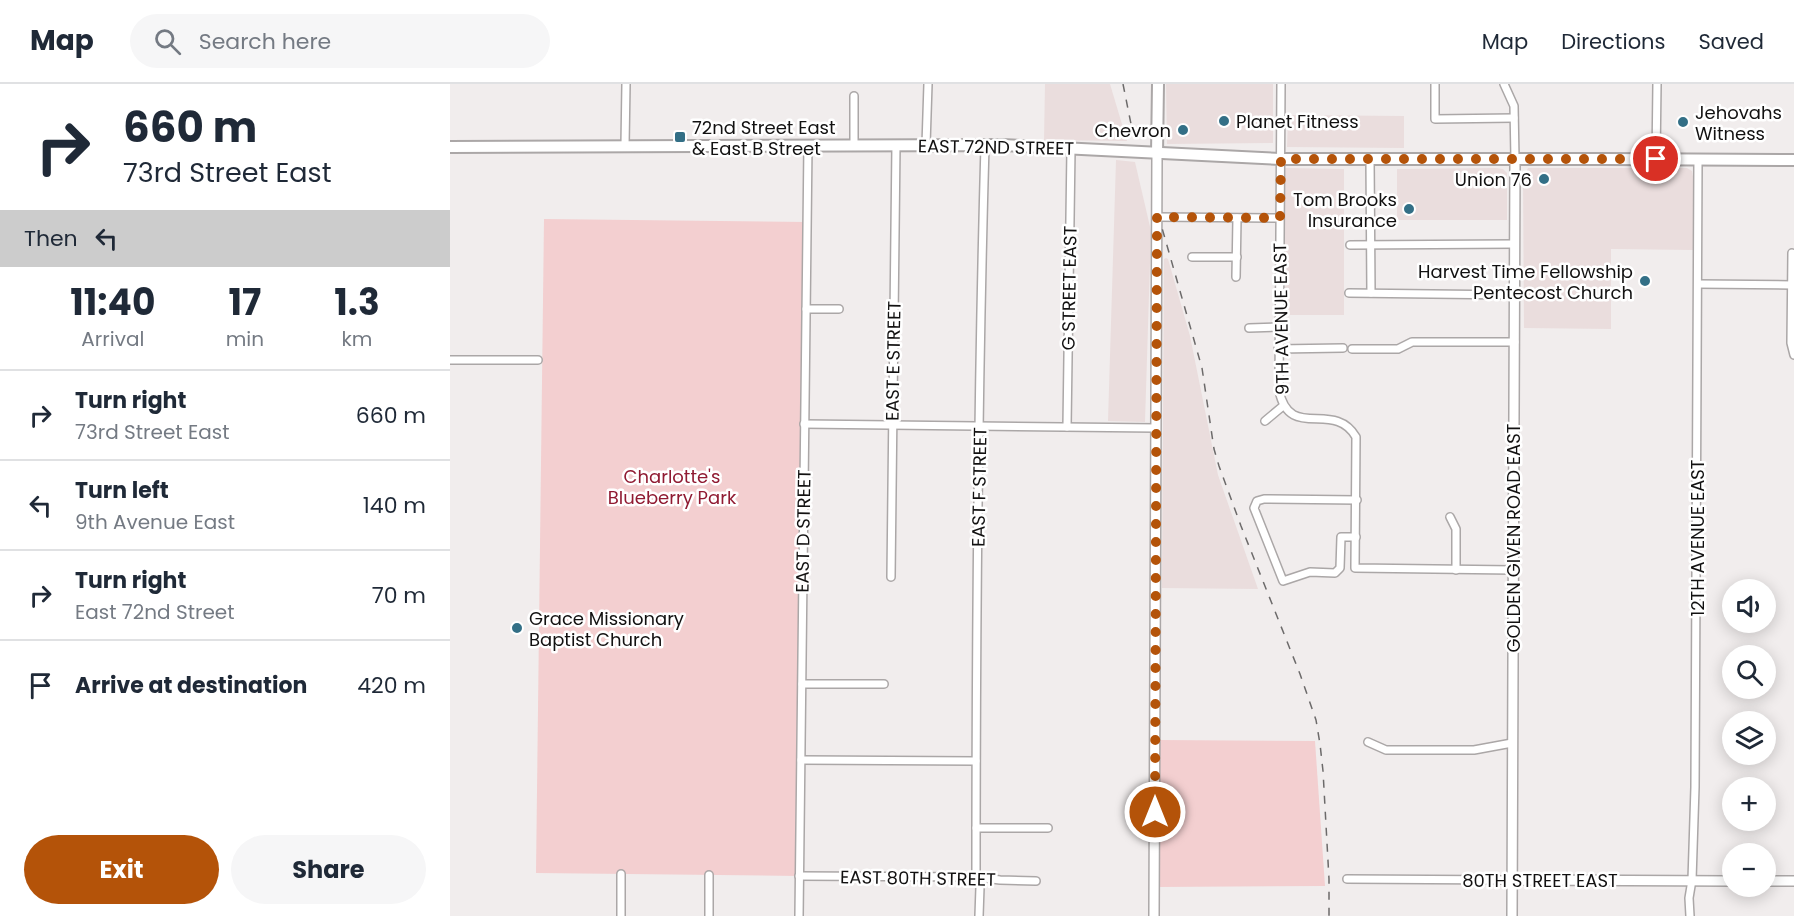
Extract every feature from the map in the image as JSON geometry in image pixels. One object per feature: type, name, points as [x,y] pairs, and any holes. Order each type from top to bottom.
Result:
[{"type":"main road","points":[[1157,154],[1158,84]]},
{"type":"main road","name":"EAST 72ND STREET","points":[[450,147],[985,145],[1281,159],[1794,160]]},
{"type":"street","points":[[625,145],[626,84]]},
{"type":"street","points":[[926,145],[928,84]]},
{"type":"street","name":"9TH AVENUE EAST","points":[[1281,84],[1278,349],[1279,390],[1283,406]]},
{"type":"street","points":[[1436,84],[1435,119],[1514,118]]},
{"type":"street","points":[[1504,84],[1512,100],[1515,159]]},
{"type":"street","points":[[1656,159],[1657,84]]},
{"type":"street","points":[[854,96],[854,145]]},
{"type":"street","name":"EAST D STREET","points":[[800,916],[808,145]]},
{"type":"street","name":"EAST E STREET","points":[[891,578],[896,145]]},
{"type":"street","name":"EAST F STREET","points":[[980,916],[980,887],[976,877],[976,761],[985,145]]},
{"type":"street","name":"G STREET EAST","points":[[1067,427],[1071,149]]},
{"type":"street","points":[[1154,916],[1157,154]]},
{"type":"street","points":[[1370,159],[1371,293]]},
{"type":"street","name":"GOLDEN GIVEN ROAD EAST","points":[[1512,916],[1515,159]]},
{"type":"street","name":"12TH AVENUE EAST","points":[[1690,916],[1695,787],[1698,159]]},
{"type":"street","points":[[1157,217],[1280,218]]},
{"type":"street","points":[[1236,277],[1237,218]]},
{"type":"street","points":[[1350,245],[1515,244]]},
{"type":"street","points":[[1792,253],[1791,343],[1794,355]]},
{"type":"street","points":[[1192,257],[1237,257]]},
{"type":"street","points":[[1698,284],[1792,285]]},
{"type":"street","points":[[1349,293],[1515,295]]},
{"type":"street","points":[[806,309],[839,309]]},
{"type":"street","points":[[1249,328],[1279,327]]},
{"type":"street","points":[[1352,349],[1398,349],[1412,342],[1515,342]]},
{"type":"street","points":[[1278,349],[1343,348]]},
{"type":"street","points":[[450,360],[538,360]]},
{"type":"street","points":[[1265,421],[1283,406],[1299,418],[1333,419],[1344,423],[1356,437],[1356,568],[1513,570]]},
{"type":"street","points":[[804,424],[1156,428]]},
{"type":"street","points":[[1356,537],[1341,537],[1340,568],[1335,573],[1311,572],[1283,581],[1254,508],[1255,502],[1269,499],[1357,500]]},
{"type":"street","points":[[1450,517],[1456,530],[1456,570]]},
{"type":"street","points":[[801,684],[884,684]]},
{"type":"street","points":[[1368,742],[1386,750],[1474,750],[1512,743]]},
{"type":"street","points":[[801,760],[976,761]]},
{"type":"street","points":[[976,828],[1048,828]]},
{"type":"street","points":[[621,874],[621,916]]},
{"type":"street","points":[[709,875],[709,916]]},
{"type":"street","name":"EAST 80TH STREET","points":[[799,876],[976,877],[1036,880]]},
{"type":"street","name":"80TH STREET EAST","points":[[1347,879],[1722,881]]},
{"type":"street","points":[[1776,881],[1794,881]]},
{"type":"shaded area","points":[[1045,84],[1110,84],[1127,141],[1044,140]]},
{"type":"shaded area","points":[[1166,84],[1273,84],[1273,143],[1167,144]]},
{"type":"shaded area","points":[[1288,115],[1404,116],[1404,148],[1287,147]]},
{"type":"shaded area","points":[[1116,160],[1135,162],[1151,231],[1145,422],[1108,421]]},
{"type":"shaded area","points":[[1285,168],[1344,169],[1344,315],[1285,315]]},
{"type":"shaded area","points":[[1528,168],[1687,168],[1692,171],[1693,177],[1693,250],[1611,249],[1611,329],[1524,328],[1523,178]]},
{"type":"shaded area","points":[[1397,169],[1503,169],[1507,173],[1507,220],[1397,220]]},
{"type":"shaded area","points":[[1166,258],[1190,336],[1218,475],[1258,589],[1162,588],[1164,259]]},
{"type":"green space","name":"Charlotte's Blueberry Park","points":[[544,219],[807,222],[799,876],[536,873]]},
{"type":"green space","points":[[1158,740],[1315,741],[1325,886],[1158,887]]},
{"type":"railway","points":[[1123,84],[1132,129]]},
{"type":"railway","points":[[1158,214],[1202,368],[1214,449],[1219,466],[1316,720],[1323,771],[1329,916]]},
{"type":"place","name":"Planet Fitness","points":[[1224,121]]},
{"type":"place","name":"Jehovahs Witness","points":[[1683,122]]},
{"type":"place","name":"Chevron","points":[[1183,130]]},
{"type":"place","name":"72nd Street East & East B Street","points":[[680,137]]},
{"type":"place","name":"Union 76","points":[[1544,179]]},
{"type":"place","name":"Tom Brooks Insurance","points":[[1409,209]]},
{"type":"place","name":"Harvest Time Fellowship Pentecost Church","points":[[1645,281]]},
{"type":"place","name":"Grace Missionary Baptist Church","points":[[517,628]]},
{"type":"route","points":[[1155,812],[1157,217],[1280,218],[1281,159],[1656,159]]}]
